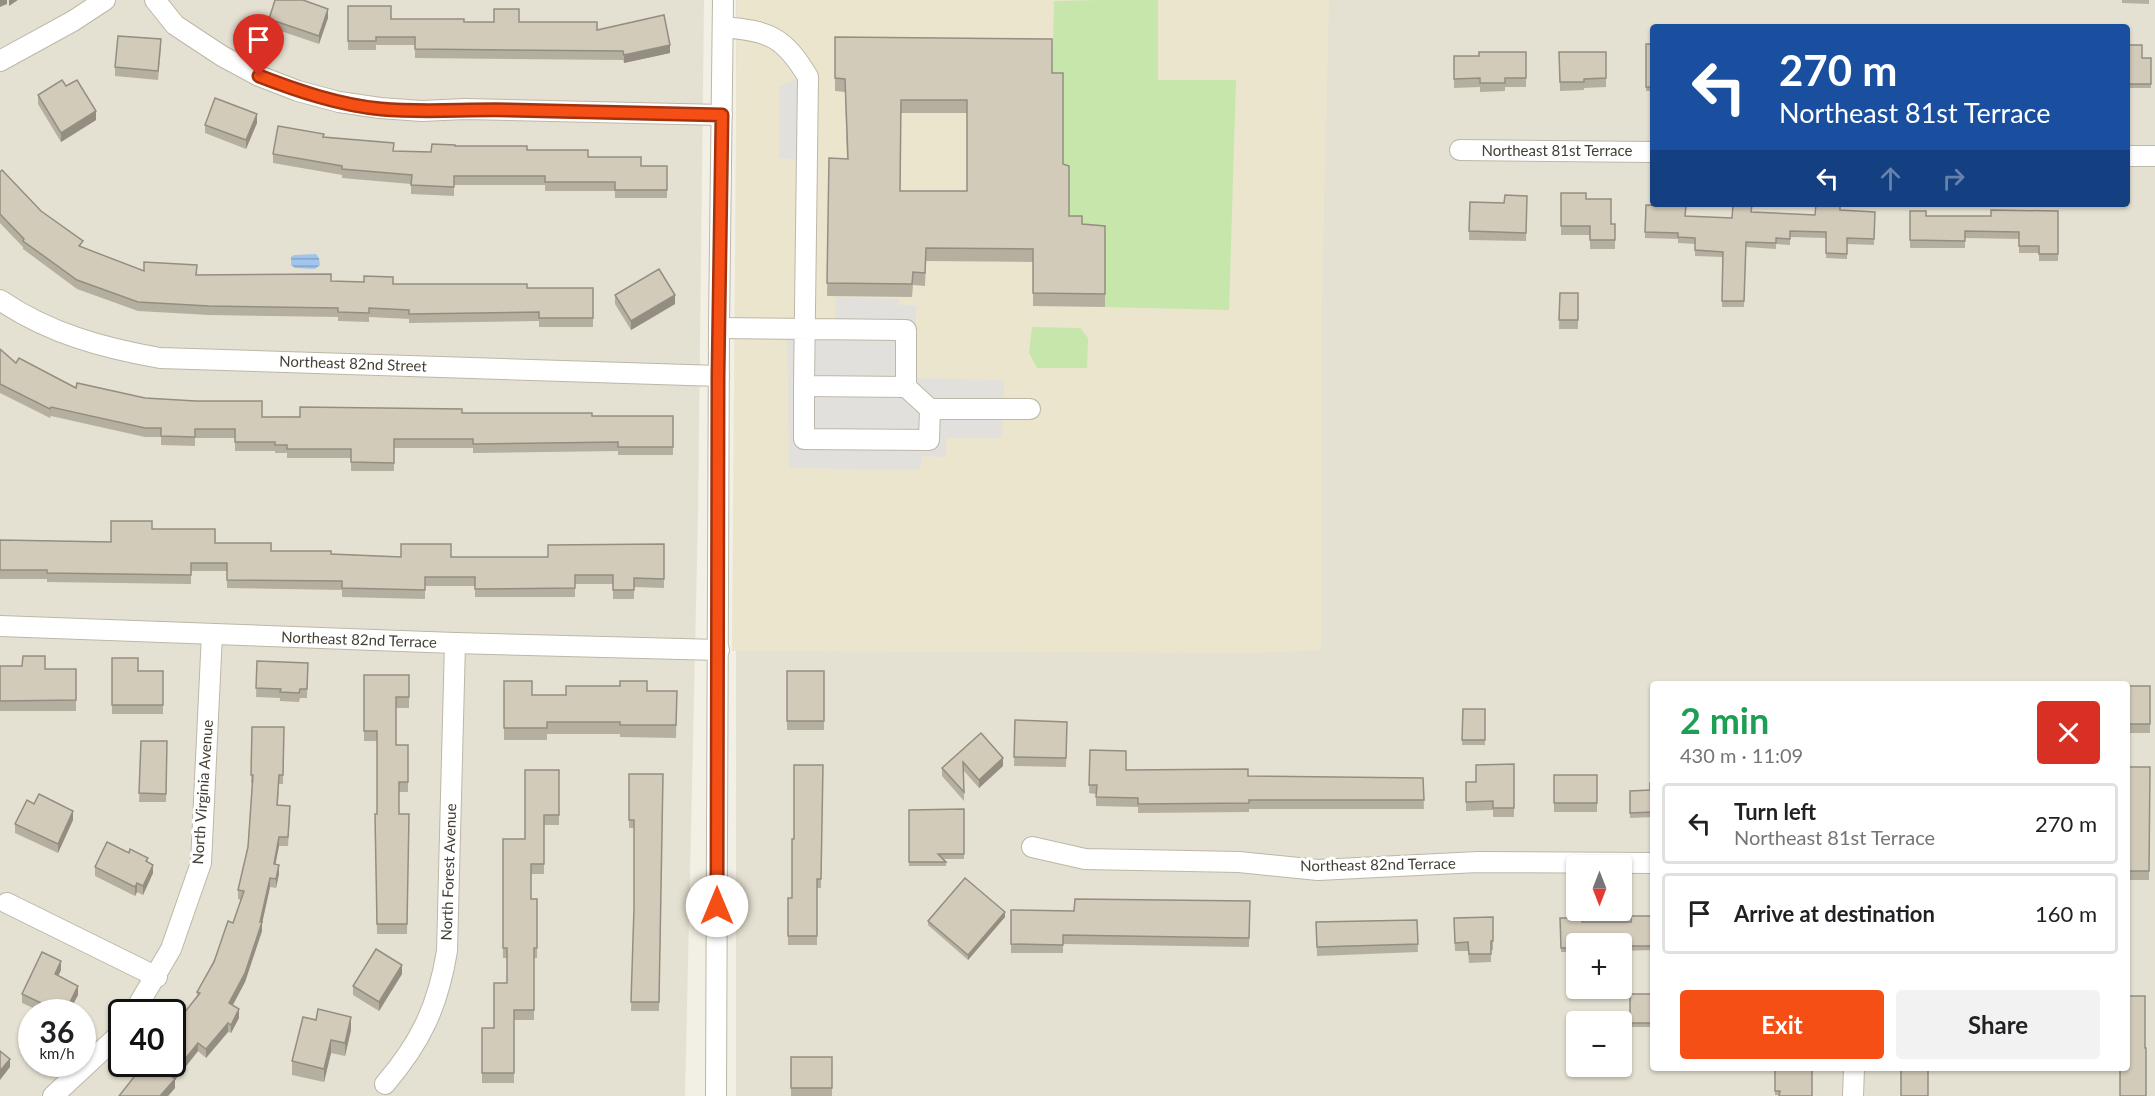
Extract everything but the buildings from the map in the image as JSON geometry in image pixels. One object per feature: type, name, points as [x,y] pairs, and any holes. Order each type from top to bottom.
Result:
[{"type":"street","points":[[0,60],[74,21],[105,0]]},
{"type":"street","points":[[155,0],[175,25],[222,56],[269,80],[339,102],[422,111],[465,109],[722,115]]},
{"type":"street","points":[[716,1096],[718,376],[723,0]]},
{"type":"street","points":[[723,27],[746,29],[771,36],[794,54],[808,77],[804,439],[929,440],[930,409]]},
{"type":"street","name":"Northeast 81st Terrace","points":[[1460,150],[1650,152]]},
{"type":"street","points":[[2130,156],[2155,156]]},
{"type":"street","name":"Northeast 82nd Street","points":[[0,300],[46,326],[83,341],[122,352],[160,358],[718,376]]},
{"type":"street","points":[[719,328],[906,330],[906,387]]},
{"type":"street","points":[[804,386],[906,387],[930,409],[1030,409]]},
{"type":"street","name":"Northeast 82nd Terrace","points":[[0,626],[455,643],[719,650]]},
{"type":"street","name":"North Virginia Avenue","points":[[143,999],[171,949],[201,863],[212,634]]},
{"type":"street","name":"North Forest Avenue","points":[[385,1084],[405,1062],[421,1037],[434,1009],[442,981],[445,961],[455,643]]},
{"type":"street","name":"Northeast 82nd Terrace","points":[[1032,847],[1085,859],[1239,862],[1318,870],[1478,862],[1650,863]]},
{"type":"street","points":[[6,903],[157,977]]},
{"type":"street","points":[[53,1096],[108,1045]]},
{"type":"street","points":[[1853,1096],[1854,1071]]},
{"type":"shaded area","points":[[0,0],[704,0],[698,517],[685,1096],[0,1096]]},
{"type":"shaded area","points":[[736,0],[2155,0],[2155,1096],[736,1096]]},
{"type":"shaded area","points":[[737,0],[1329,0],[1321,332],[1321,650],[1259,653],[732,651]]},
{"type":"shaded area","points":[[796,79],[801,98],[800,160],[779,158],[779,87]]},
{"type":"shaded area","points":[[836,297],[899,299],[899,305],[916,306],[916,378],[1004,380],[1002,438],[946,438],[946,457],[922,456],[920,470],[789,468],[787,336],[834,335]]},
{"type":"green space","points":[[1158,0],[1158,80],[1236,80],[1229,310],[1105,307],[1105,239],[1069,229],[1052,87],[1054,1]]},
{"type":"green space","points":[[1032,327],[1080,328],[1088,338],[1087,368],[1037,368],[1029,353]]},
{"type":"water","points":[[316,254],[320,265],[315,269],[295,268],[291,265],[291,257],[294,255]]},
{"type":"route","points":[[259,76],[298,91],[339,102],[380,108],[422,111],[465,109],[722,115],[718,376],[717,906]]}]
